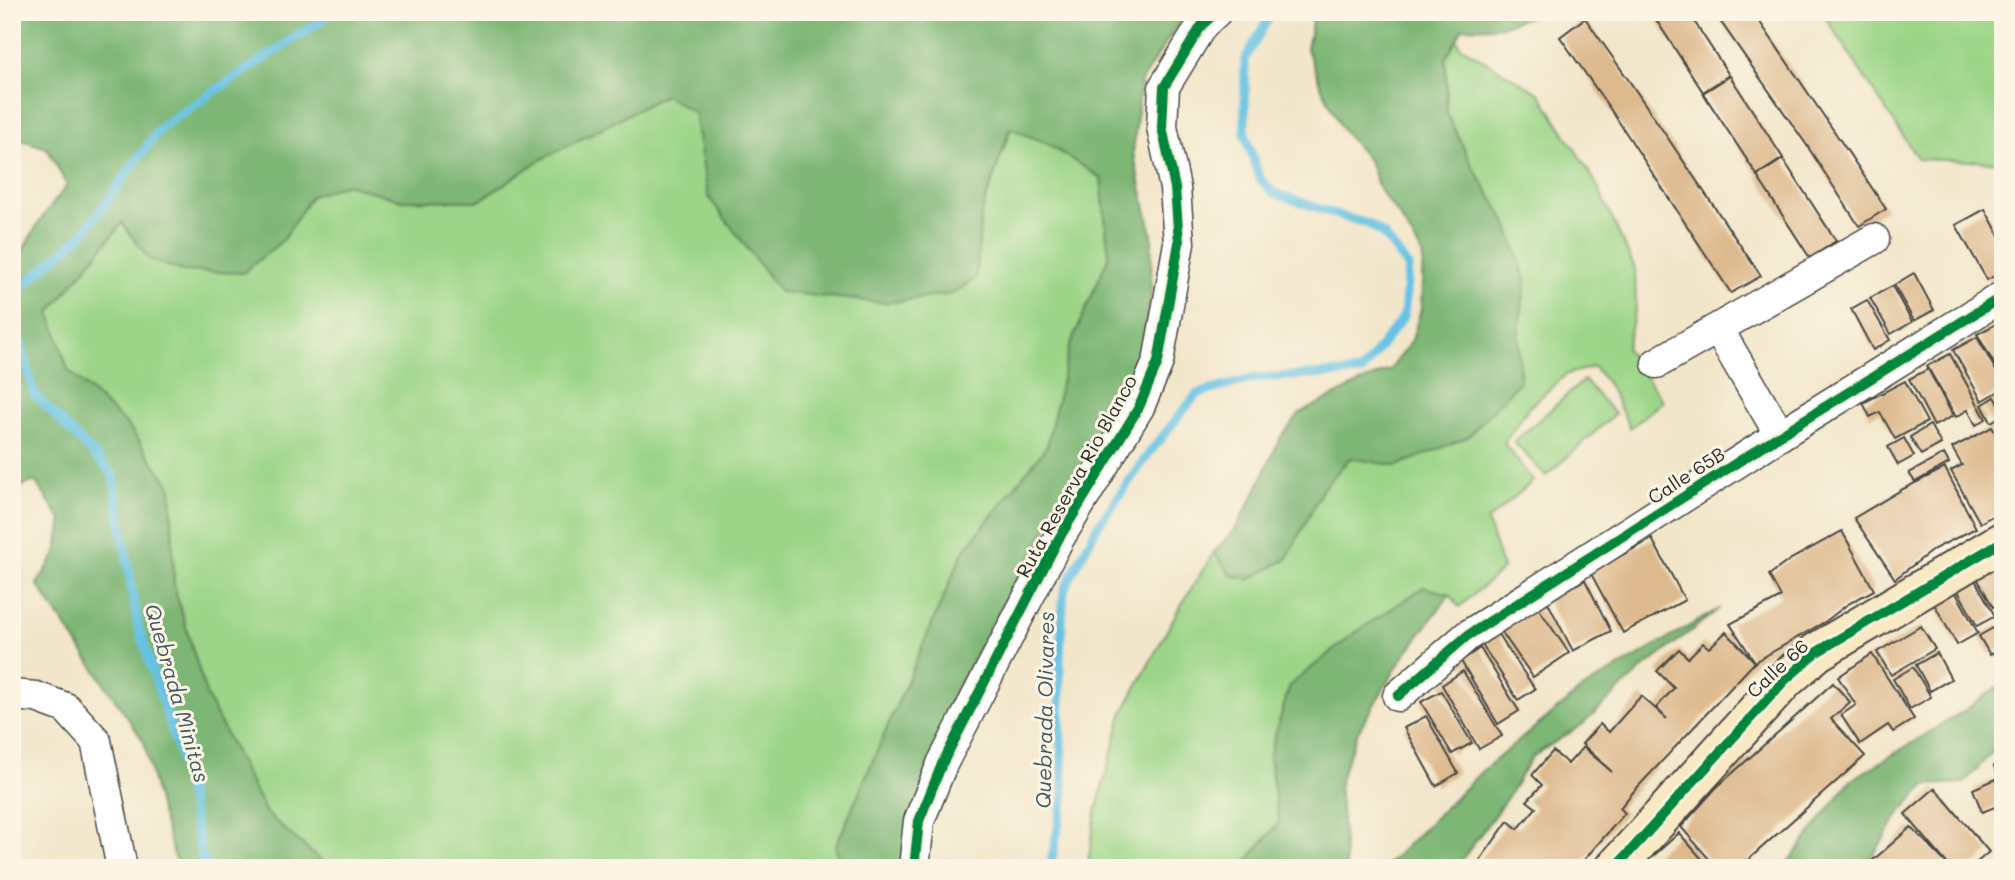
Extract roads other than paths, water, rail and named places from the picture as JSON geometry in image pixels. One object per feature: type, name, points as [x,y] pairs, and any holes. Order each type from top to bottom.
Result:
[{"type":"street","name":"Ruta Reserva Rio Blanco","points":[[914,868],[919,821],[942,764],[1058,540],[1139,407],[1158,362],[1179,243],[1175,188],[1162,127],[1164,87],[1202,26],[1216,12]]},
{"type":"street","points":[[1657,363],[1874,239]]},
{"type":"street","name":"Calle 65B","points":[[1398,696],[1467,636],[2003,296]]},
{"type":"street","points":[[1718,329],[1780,435]]},
{"type":"street","name":"Calle 66","points":[[1615,868],[1785,680],[1809,659],[2003,541]]},
{"type":"street","points":[[12,695],[36,696],[66,708],[96,741],[122,868]]},
{"type":"waterway","name":"Quebrada Minitas","points":[[12,296],[84,233],[161,127],[334,12]]},
{"type":"waterway","name":"Quebrada Olivares","points":[[1050,868],[1064,797],[1060,724],[1064,590],[1097,527],[1149,453],[1197,394],[1255,378],[1361,372],[1404,316],[1408,267],[1384,235],[1369,224],[1274,193],[1260,179],[1245,135],[1245,59],[1272,12]]},
{"type":"waterway","name":"Quebrada Minitas","points":[[12,308],[34,394],[113,474],[138,626],[179,752],[203,861],[211,868]]}]
